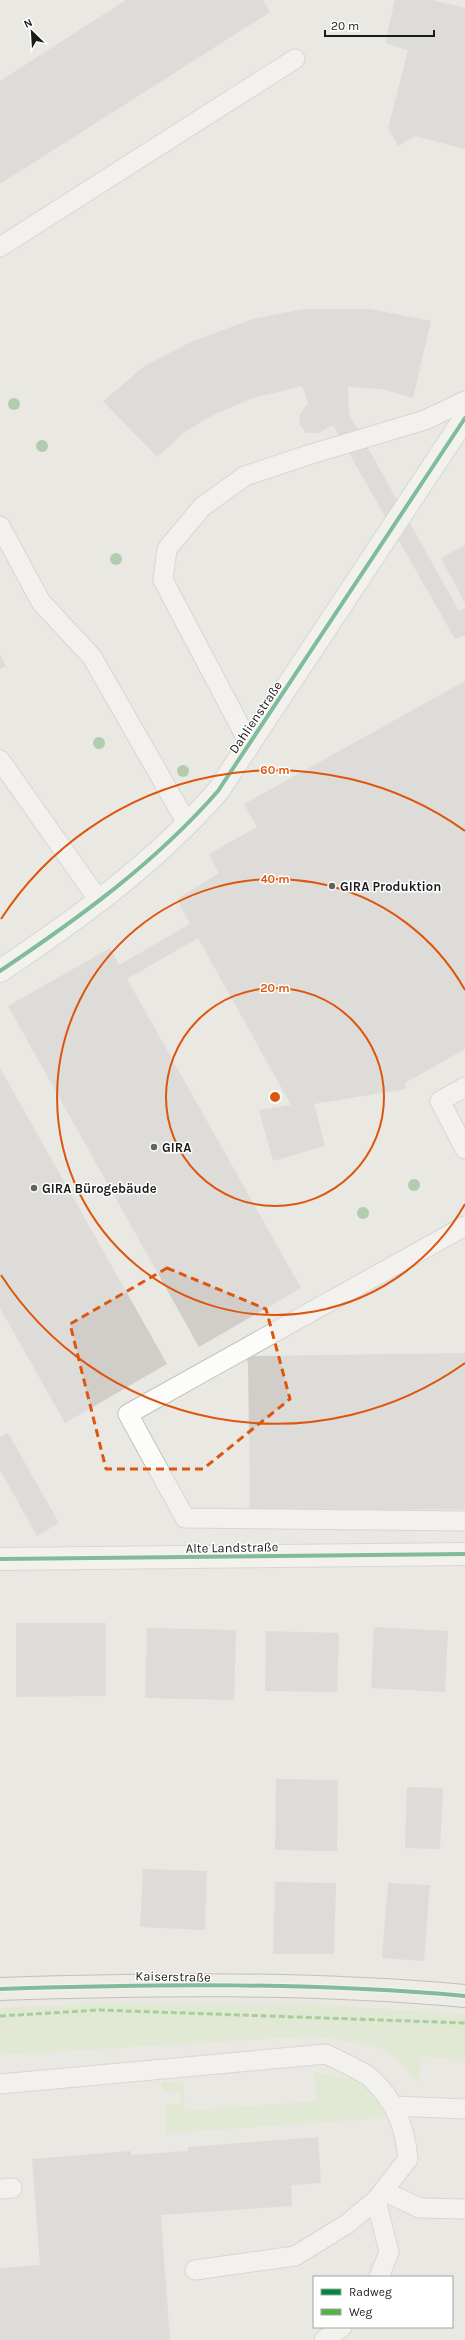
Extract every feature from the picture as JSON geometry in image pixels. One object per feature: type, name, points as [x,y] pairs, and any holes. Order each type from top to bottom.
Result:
[{"type":"main road","name":"Kaiserstraße","points":[[0,1989],[129,1985],[293,1987],[411,1991],[465,1996]]},
{"type":"street","name":"Dahlienstraße","points":[[0,971],[95,905],[188,825],[218,791],[465,418]]},
{"type":"street","name":"Alte Landstraße","points":[[0,1559],[465,1554]]},
{"type":"lane","points":[[0,247],[295,59]]},
{"type":"lane","points":[[249,743],[163,580],[167,549],[202,507],[245,476],[308,455],[425,420],[465,401]]},
{"type":"lane","points":[[0,526],[41,602],[92,657],[188,825]]},
{"type":"lane","points":[[0,760],[95,905]]},
{"type":"lane","points":[[465,1087],[440,1101],[465,1149]]},
{"type":"lane","points":[[465,1226],[128,1414],[185,1518],[465,1521]]},
{"type":"lane","points":[[0,2084],[326,2054],[371,2079],[394,2106],[406,2133],[408,2159],[380,2195],[347,2224],[295,2256],[195,2270]]},
{"type":"lane","points":[[394,2106],[465,2109]]},
{"type":"lane","points":[[380,2195],[420,2208],[465,2209]]},
{"type":"lane","points":[[379,2276],[389,2252],[380,2195]]},
{"type":"lane","points":[[324,2340],[341,2328]]},
{"type":"highlighted area","points":[[167,1268],[266,1309],[290,1399],[203,1469],[106,1469],[70,1324]]},
{"type":"green space","points":[[91,2004],[312,2004],[465,2014],[465,2061],[421,2056],[419,2083],[410,2075],[398,2059],[377,2046],[314,2036],[0,2055],[0,2008]]},
{"type":"green space","points":[[314,2072],[366,2081],[376,2092],[384,2114],[372,2119],[166,2133],[165,2105],[181,2104],[180,2091],[165,2092],[161,2082],[183,2081],[185,2111],[317,2101]]},
{"type":"building","points":[[126,0],[263,0],[270,12],[0,184],[0,81]]},
{"type":"building","points":[[395,0],[432,0],[465,8],[465,149],[415,136],[398,146],[388,128],[408,50],[385,43]]},
{"type":"building","points":[[304,309],[370,309],[431,321],[413,398],[382,389],[348,387],[349,414],[459,611],[465,608],[465,635],[455,639],[333,425],[319,433],[306,433],[299,423],[300,414],[308,403],[302,386],[253,398],[217,413],[186,431],[157,457],[103,401],[146,365],[193,341],[253,319]]},
{"type":"building","points":[[465,545],[465,603],[441,558]]},
{"type":"building","points":[[0,655],[6,666],[0,669]]},
{"type":"building","name":"GIRA Produktion","points":[[465,681],[465,1049],[405,1083],[406,1089],[314,1104],[325,1146],[273,1161],[259,1110],[291,1105],[198,938],[127,979],[301,1288],[199,1347],[8,1006],[110,948],[119,965],[190,924],[177,899],[219,873],[209,854],[257,827],[244,804]]},
{"type":"building","name":"GIRA Bürogebäude","points":[[0,1068],[167,1364],[65,1423],[0,1308]]},
{"type":"building","points":[[465,1353],[465,1509],[248,1511],[250,1503],[248,1364],[246,1356]]},
{"type":"building","points":[[8,1433],[59,1523],[37,1536],[0,1470],[0,1437]]},
{"type":"building","points":[[16,1623],[106,1623],[106,1696],[16,1697]]},
{"type":"building","points":[[374,1627],[448,1631],[445,1692],[371,1688]]},
{"type":"building","points":[[147,1628],[236,1630],[234,1700],[145,1698]]},
{"type":"building","points":[[266,1631],[339,1633],[337,1692],[265,1691]]},
{"type":"building","points":[[276,1779],[338,1780],[337,1851],[275,1850]]},
{"type":"building","points":[[407,1787],[443,1788],[440,1849],[405,1848]]},
{"type":"building","points":[[143,1869],[207,1871],[205,1930],[140,1927]]},
{"type":"building","points":[[275,1882],[336,1883],[334,1954],[273,1954]]},
{"type":"building","points":[[388,1883],[430,1885],[424,1961],[382,1958]]},
{"type":"building","points":[[318,2137],[321,2183],[291,2185],[292,2206],[161,2215],[170,2340],[0,2340],[0,2268],[40,2265],[32,2159],[131,2151],[131,2155],[188,2151],[188,2147]]},
{"type":"marked path","points":[[0,2016],[100,2010],[465,2023]]},
{"type":"cycle path","points":[[0,971],[59,931],[142,866],[194,817],[218,791],[465,418]]},
{"type":"cycle path","points":[[0,1559],[465,1554]]},
{"type":"cycle path","points":[[0,1989],[233,1985],[349,1988],[465,1996]]},
{"type":"place","name":"GIRA Produktion","points":[[332,886]]},
{"type":"place","name":"GIRA","points":[[154,1147]]},
{"type":"place","name":"GIRA Bürogebäude","points":[[34,1188]]}]
